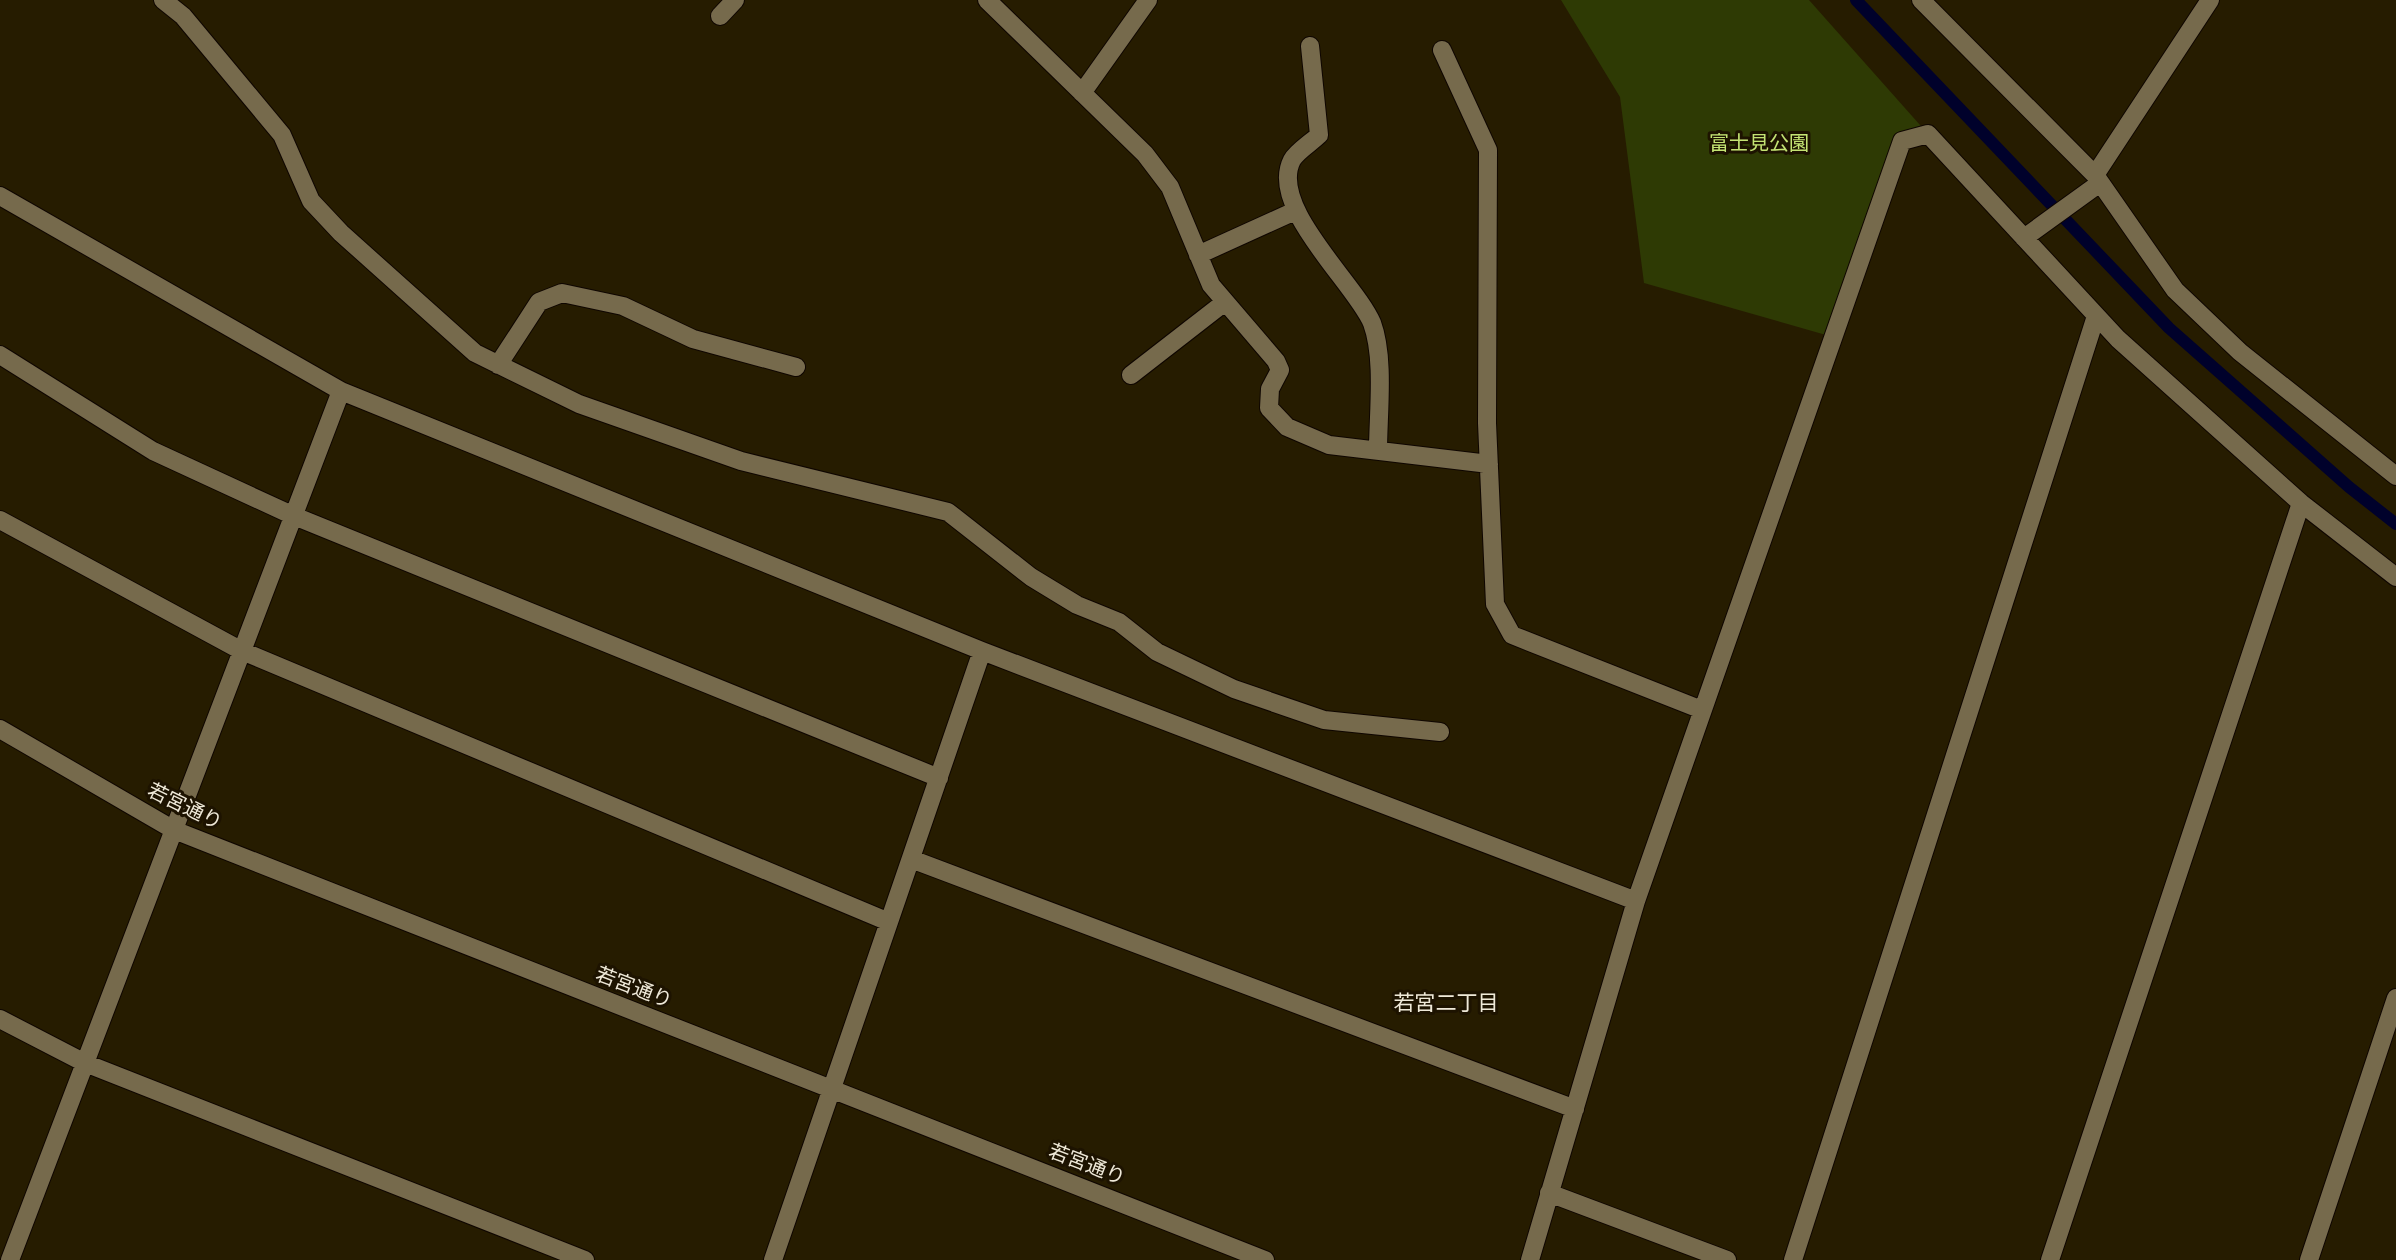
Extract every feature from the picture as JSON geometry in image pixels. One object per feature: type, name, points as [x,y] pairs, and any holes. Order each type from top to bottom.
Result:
[{"type":"street","points":[[163,0],[183,16],[282,135],[311,201],[334,225],[475,353],[579,404],[741,461],[948,512],[1030,577],[1077,605],[1119,622],[1157,652],[1234,689],[1324,720],[1440,732]]},
{"type":"street","points":[[720,16],[735,0]]},
{"type":"street","points":[[987,0],[1145,154],[1170,187],[1211,285],[1276,361],[1280,370],[1270,389],[1269,408],[1287,427],[1329,445],[1489,464]]},
{"type":"street","points":[[1082,93],[1148,0]]},
{"type":"street","points":[[1921,0],[2098,179],[2175,290],[2240,352],[2396,476]]},
{"type":"street","points":[[2024,238],[2098,179],[2210,0]]},
{"type":"street","points":[[1310,46],[1319,135],[1292,160],[1288,183],[1295,211],[1371,323],[1378,350],[1377,451]]},
{"type":"street","points":[[1442,50],[1488,150],[1489,464],[1495,604],[1512,635],[1702,710]]},
{"type":"street","points":[[1530,1260],[1636,901],[1902,141],[1928,134],[2118,339],[2301,503],[2396,576]]},
{"type":"street","points":[[0,196],[341,391],[982,651],[1636,901]]},
{"type":"street","points":[[1198,255],[1295,211]]},
{"type":"street","points":[[498,364],[539,302],[562,293],[623,306],[693,339],[796,367]]},
{"type":"street","points":[[1131,375],[1225,302]]},
{"type":"street","points":[[1793,1260],[2096,316]]},
{"type":"street","points":[[0,355],[153,451],[294,516],[939,778]]},
{"type":"street","points":[[10,1260],[341,391]]},
{"type":"street","points":[[2050,1260],[2301,503]]},
{"type":"street","points":[[0,520],[242,651],[889,922]]},
{"type":"street","points":[[773,1260],[982,651]]},
{"type":"street","name":"若宮通り","points":[[0,729],[174,830],[1265,1260]]},
{"type":"street","points":[[910,859],[1575,1109]]},
{"type":"street","points":[[2309,1260],[2396,998]]},
{"type":"street","points":[[0,1019],[86,1063],[585,1260]]},
{"type":"street","points":[[1549,1193],[1727,1260]]},
{"type":"green space","name":"富士見公園","points":[[1561,0],[1809,0],[1928,134],[1902,142],[1833,337],[1644,283],[1620,97]]},
{"type":"waterway","points":[[1856,0],[2169,328],[2349,487],[2396,524]]},
{"type":"district","name":"若宮二丁目","points":[[1446,1002]]}]
